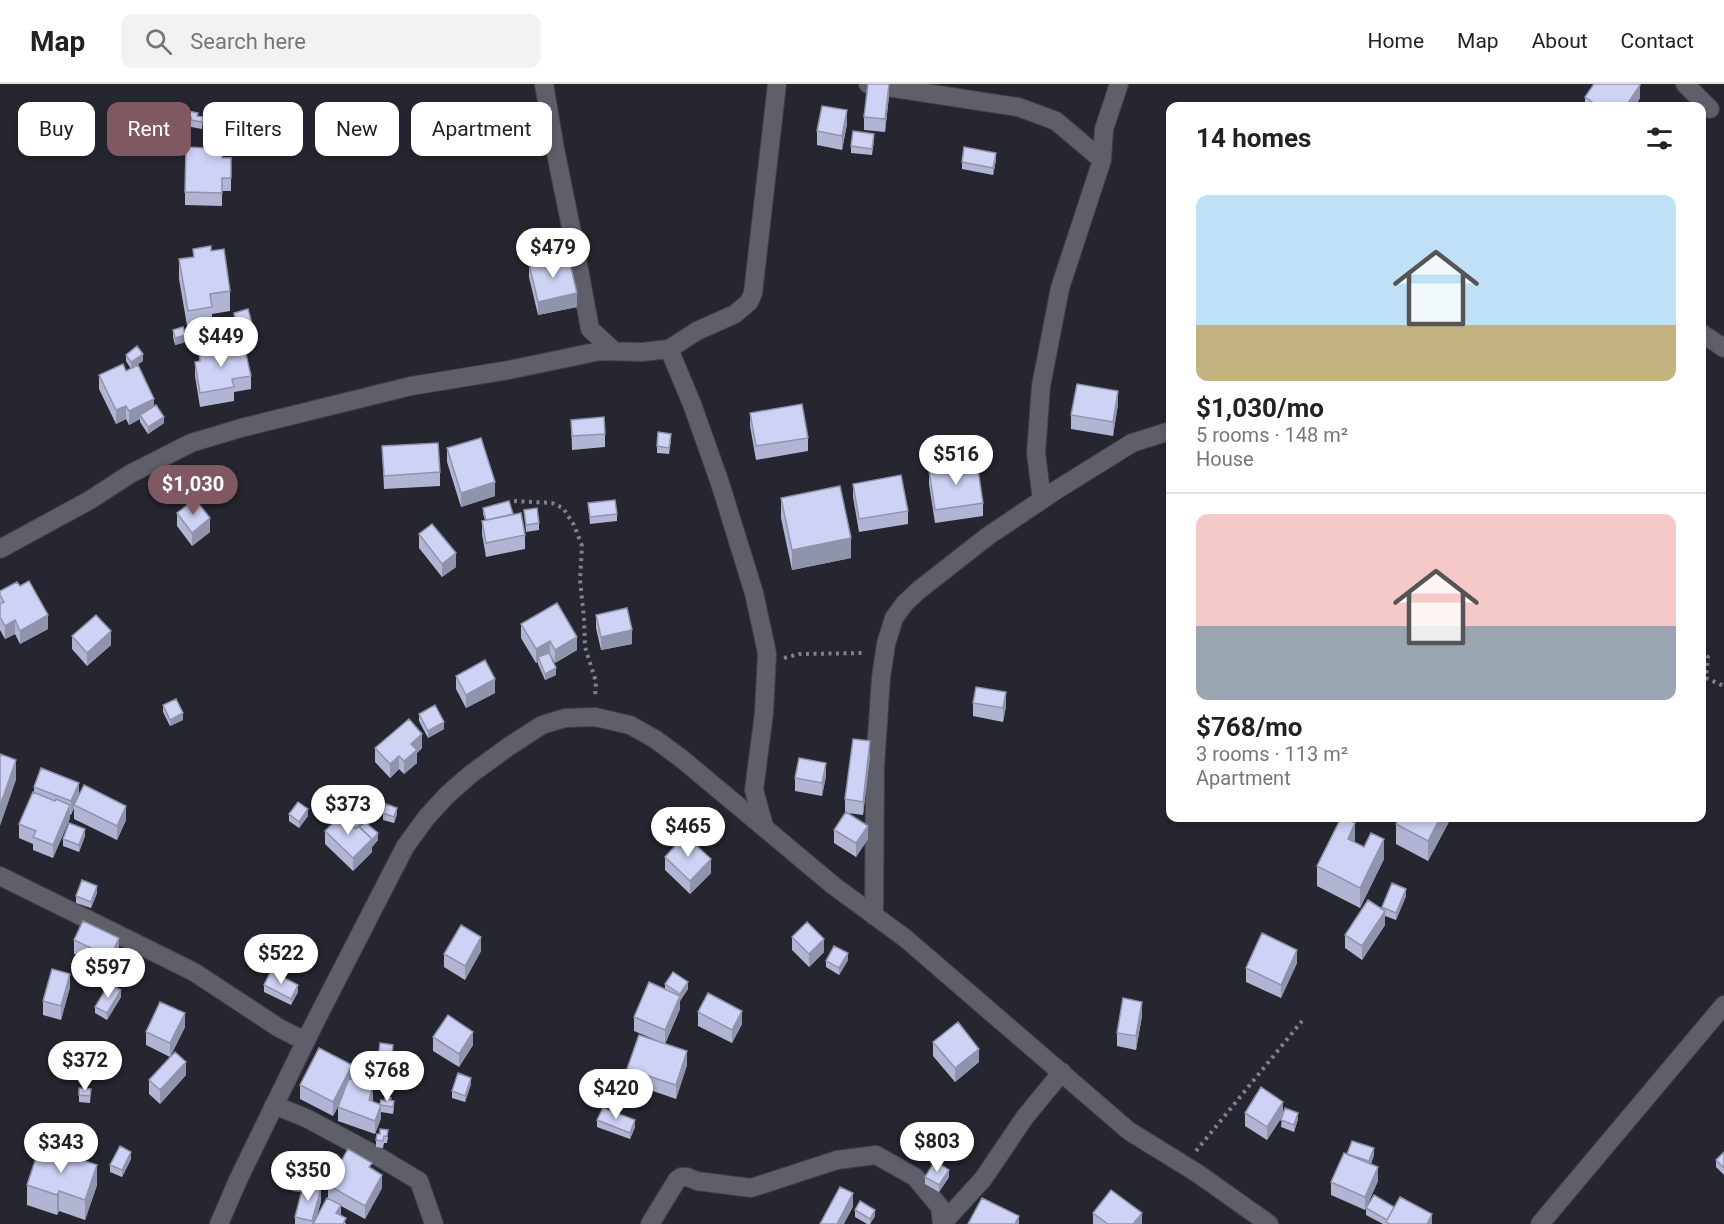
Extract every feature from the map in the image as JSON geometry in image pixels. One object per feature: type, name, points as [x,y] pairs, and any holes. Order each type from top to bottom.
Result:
[{"type":"street","points":[[544,84],[590,329],[614,351]]},
{"type":"street","points":[[0,549],[90,500],[130,474],[191,443],[252,425],[411,387],[600,351],[642,352],[669,349],[697,331],[735,314],[749,302],[753,293],[777,84]]},
{"type":"street","points":[[868,84],[1018,106],[1040,113],[1056,121],[1102,160]]},
{"type":"street","points":[[1042,500],[1036,453],[1041,387],[1060,288],[1102,160],[1104,129],[1119,84]]},
{"type":"street","points":[[1685,84],[1704,102]]},
{"type":"street","points":[[1706,336],[1724,348]]},
{"type":"street","points":[[669,349],[692,404],[716,472],[754,594],[767,653],[764,713],[754,790],[764,826]]},
{"type":"street","points":[[874,916],[876,766],[885,654],[894,618],[919,590],[988,536],[1132,443],[1166,432]]},
{"type":"street","points":[[219,1224],[305,1041],[405,847],[426,818],[471,774],[543,725],[566,718],[595,717],[630,724],[682,759],[834,886],[905,938],[1129,1131],[1185,1165],[1269,1224]]},
{"type":"street","points":[[0,876],[194,972],[279,1028],[305,1041]]},
{"type":"street","points":[[1540,1224],[1724,1005]]},
{"type":"street","points":[[942,1224],[982,1179],[1025,1117],[1062,1072]]},
{"type":"street","points":[[274,1105],[306,1118],[419,1181],[434,1224]]},
{"type":"street","points":[[650,1224],[677,1180],[681,1178],[687,1177],[697,1182],[751,1188],[837,1160],[876,1155],[915,1177],[940,1207],[942,1224]]},
{"type":"path","points":[[514,501],[552,503],[563,508],[574,525],[582,546],[580,580],[585,647],[596,682],[595,717]]},
{"type":"path","points":[[766,663],[799,654],[885,654]]},
{"type":"path","points":[[1706,655],[1708,657],[1706,678],[1724,687]]},
{"type":"path","points":[[1185,1165],[1302,1021]]},
{"type":"building","points":[[868,84],[889,84],[885,119],[864,117]]},
{"type":"building","points":[[1594,84],[1640,85],[1629,102],[1592,102],[1585,97]]},
{"type":"building","points":[[822,106],[847,110],[842,136],[817,131]]},
{"type":"building","points":[[191,112],[203,117],[202,122],[191,120]]},
{"type":"building","points":[[853,131],[874,134],[872,149],[851,146]]},
{"type":"building","points":[[191,147],[203,148],[203,156],[231,158],[231,178],[222,178],[222,193],[185,192],[186,156],[191,156]]},
{"type":"building","points":[[964,147],[996,153],[993,168],[962,162]]},
{"type":"building","points":[[211,246],[211,251],[224,249],[230,291],[210,294],[212,307],[188,311],[179,259],[194,257],[193,249]]},
{"type":"building","points":[[568,255],[577,293],[538,302],[529,264]]},
{"type":"building","points":[[248,309],[253,328],[238,331],[234,313]]},
{"type":"building","points":[[183,327],[186,335],[175,338],[173,330]]},
{"type":"building","points":[[237,345],[239,351],[245,350],[251,376],[232,379],[234,387],[200,393],[195,362],[200,361],[199,352]]},
{"type":"building","points":[[137,346],[143,354],[131,362],[126,355]]},
{"type":"building","points":[[123,364],[126,371],[138,365],[154,399],[129,411],[126,406],[116,410],[99,375]]},
{"type":"building","points":[[1077,384],[1118,391],[1113,422],[1071,415]]},
{"type":"building","points":[[802,404],[808,438],[756,446],[750,413]]},
{"type":"building","points":[[156,405],[164,417],[148,427],[140,415]]},
{"type":"building","points":[[604,417],[605,434],[572,436],[571,420]]},
{"type":"building","points":[[658,432],[671,434],[669,448],[657,446]]},
{"type":"building","points":[[481,438],[495,482],[461,493],[447,448]]},
{"type":"building","points":[[438,443],[440,472],[384,476],[382,446]]},
{"type":"building","points":[[977,463],[983,503],[935,510],[929,470]]},
{"type":"building","points":[[901,475],[908,511],[859,519],[853,484]]},
{"type":"building","points":[[840,486],[851,538],[792,550],[781,498]]},
{"type":"building","points":[[195,499],[210,518],[192,533],[177,513]]},
{"type":"building","points":[[615,500],[617,514],[590,517],[588,503]]},
{"type":"building","points":[[509,501],[513,514],[486,520],[483,508]]},
{"type":"building","points":[[537,508],[539,523],[526,525],[524,510]]},
{"type":"building","points":[[521,513],[525,535],[486,543],[482,521]]},
{"type":"building","points":[[432,524],[456,553],[442,564],[419,534]]},
{"type":"building","points":[[29,581],[48,615],[20,631],[15,620],[5,626],[0,617],[0,604],[4,602],[0,591],[17,582],[20,586]]},
{"type":"building","points":[[557,603],[577,637],[555,650],[550,641],[536,649],[521,624]]},
{"type":"building","points":[[627,608],[632,630],[601,637],[596,615]]},
{"type":"building","points":[[96,615],[111,631],[87,653],[72,636]]},
{"type":"building","points":[[549,653],[556,668],[545,674],[538,657]]},
{"type":"building","points":[[485,660],[495,679],[466,695],[456,676]]},
{"type":"building","points":[[976,687],[1006,692],[1003,708],[973,703]]},
{"type":"building","points":[[176,699],[183,713],[170,720],[163,705]]},
{"type":"building","points":[[435,705],[444,722],[428,731],[419,714]]},
{"type":"building","points":[[409,719],[422,734],[411,744],[417,750],[404,761],[399,756],[390,764],[375,748]]},
{"type":"building","points":[[853,739],[870,741],[863,802],[845,799]]},
{"type":"building","points":[[0,754],[16,760],[0,806]]},
{"type":"building","points":[[799,758],[826,763],[822,783],[795,778]]},
{"type":"building","points":[[41,768],[79,783],[71,801],[34,787]]},
{"type":"building","points":[[84,785],[126,806],[117,826],[74,805]]},
{"type":"building","points":[[33,792],[70,805],[53,845],[33,837],[36,831],[19,824]]},
{"type":"building","points":[[298,802],[308,809],[299,822],[289,814]]},
{"type":"building","points":[[363,802],[373,811],[356,829],[343,817],[351,808],[354,811]]},
{"type":"building","points":[[386,804],[397,808],[394,817],[383,813]]},
{"type":"building","points":[[846,812],[868,826],[856,843],[834,830]]},
{"type":"building","points":[[341,815],[356,829],[358,826],[372,839],[353,858],[325,831]]},
{"type":"building","points":[[365,822],[378,833],[372,840],[360,827]]},
{"type":"building","points":[[1339,822],[1355,823],[1348,839],[1364,847],[1371,833],[1384,839],[1360,888],[1317,866]]},
{"type":"building","points":[[1397,822],[1438,822],[1428,841],[1396,824]]},
{"type":"building","points":[[69,823],[85,829],[79,845],[63,839]]},
{"type":"building","points":[[685,835],[711,859],[690,881],[665,857]]},
{"type":"building","points":[[82,880],[97,886],[91,902],[76,896]]},
{"type":"building","points":[[1392,883],[1406,889],[1396,913],[1382,907]]},
{"type":"building","points":[[1368,900],[1385,911],[1362,946],[1345,935]]},
{"type":"building","points":[[83,921],[119,938],[110,957],[74,940]]},
{"type":"building","points":[[807,922],[824,939],[809,954],[792,937]]},
{"type":"building","points":[[461,925],[481,937],[465,966],[444,954]]},
{"type":"building","points":[[1262,933],[1297,950],[1281,985],[1246,968]]},
{"type":"building","points":[[834,946],[848,953],[839,968],[826,961]]},
{"type":"building","points":[[52,969],[70,974],[61,1006],[43,1001]]},
{"type":"building","points":[[271,971],[298,985],[291,999],[264,985]]},
{"type":"building","points":[[673,972],[688,982],[680,994],[665,984]]},
{"type":"building","points":[[649,982],[680,996],[665,1030],[634,1017]]},
{"type":"building","points":[[109,984],[121,990],[107,1013],[95,1007]]},
{"type":"building","points":[[708,993],[742,1011],[732,1030],[698,1012]]},
{"type":"building","points":[[1123,998],[1142,1002],[1136,1036],[1117,1033]]},
{"type":"building","points":[[160,1002],[185,1013],[170,1043],[146,1032]]},
{"type":"building","points":[[448,1015],[473,1032],[459,1054],[433,1037]]},
{"type":"building","points":[[958,1022],[979,1049],[955,1068],[933,1042]]},
{"type":"building","points":[[639,1035],[687,1051],[676,1085],[627,1069]]},
{"type":"building","points":[[380,1043],[393,1045],[392,1054],[379,1052]]},
{"type":"building","points":[[319,1048],[352,1065],[333,1102],[300,1085]]},
{"type":"building","points":[[175,1052],[186,1062],[160,1090],[149,1080]]},
{"type":"building","points":[[458,1073],[471,1078],[465,1096],[452,1091]]},
{"type":"building","points":[[349,1078],[373,1087],[369,1100],[381,1105],[375,1121],[338,1107]]},
{"type":"building","points":[[1261,1087],[1283,1102],[1267,1127],[1245,1113]]},
{"type":"building","points":[[79,1088],[91,1089],[90,1096],[79,1095]]},
{"type":"building","points":[[385,1096],[394,1101],[393,1107],[380,1105],[381,1100],[385,1101]]},
{"type":"building","points":[[603,1108],[635,1120],[630,1133],[597,1120]]},
{"type":"building","points":[[1285,1108],[1298,1113],[1294,1125],[1281,1120]]},
{"type":"building","points":[[380,1129],[388,1130],[383,1141],[376,1140]]},
{"type":"building","points":[[1352,1141],[1374,1148],[1369,1161],[1347,1154]]},
{"type":"building","points":[[40,1146],[97,1165],[85,1200],[59,1191],[57,1195],[27,1185]]},
{"type":"building","points":[[120,1146],[131,1152],[122,1170],[110,1165]]},
{"type":"building","points":[[348,1149],[372,1163],[369,1167],[382,1175],[365,1206],[328,1185]]},
{"type":"building","points":[[1724,1152],[1724,1168],[1716,1160]]},
{"type":"building","points":[[1344,1153],[1378,1167],[1365,1197],[1331,1182]]},
{"type":"building","points":[[935,1161],[949,1170],[939,1185],[925,1177]]},
{"type":"building","points":[[294,1162],[310,1164],[309,1184],[292,1185]]},
{"type":"building","points":[[304,1183],[321,1188],[312,1221],[295,1217]]},
{"type":"building","points":[[840,1187],[853,1193],[837,1224],[820,1224]]},
{"type":"building","points":[[1111,1190],[1142,1213],[1133,1224],[1108,1224],[1093,1213]]},
{"type":"building","points":[[1374,1195],[1394,1207],[1387,1220],[1366,1208]]},
{"type":"building","points":[[1400,1197],[1432,1214],[1427,1224],[1390,1224],[1386,1222]]},
{"type":"building","points":[[327,1198],[341,1205],[336,1213],[346,1218],[343,1224],[313,1224]]},
{"type":"building","points":[[982,1198],[1019,1216],[1015,1224],[968,1224]]},
{"type":"building","points":[[860,1201],[875,1210],[870,1219],[855,1210]]}]
